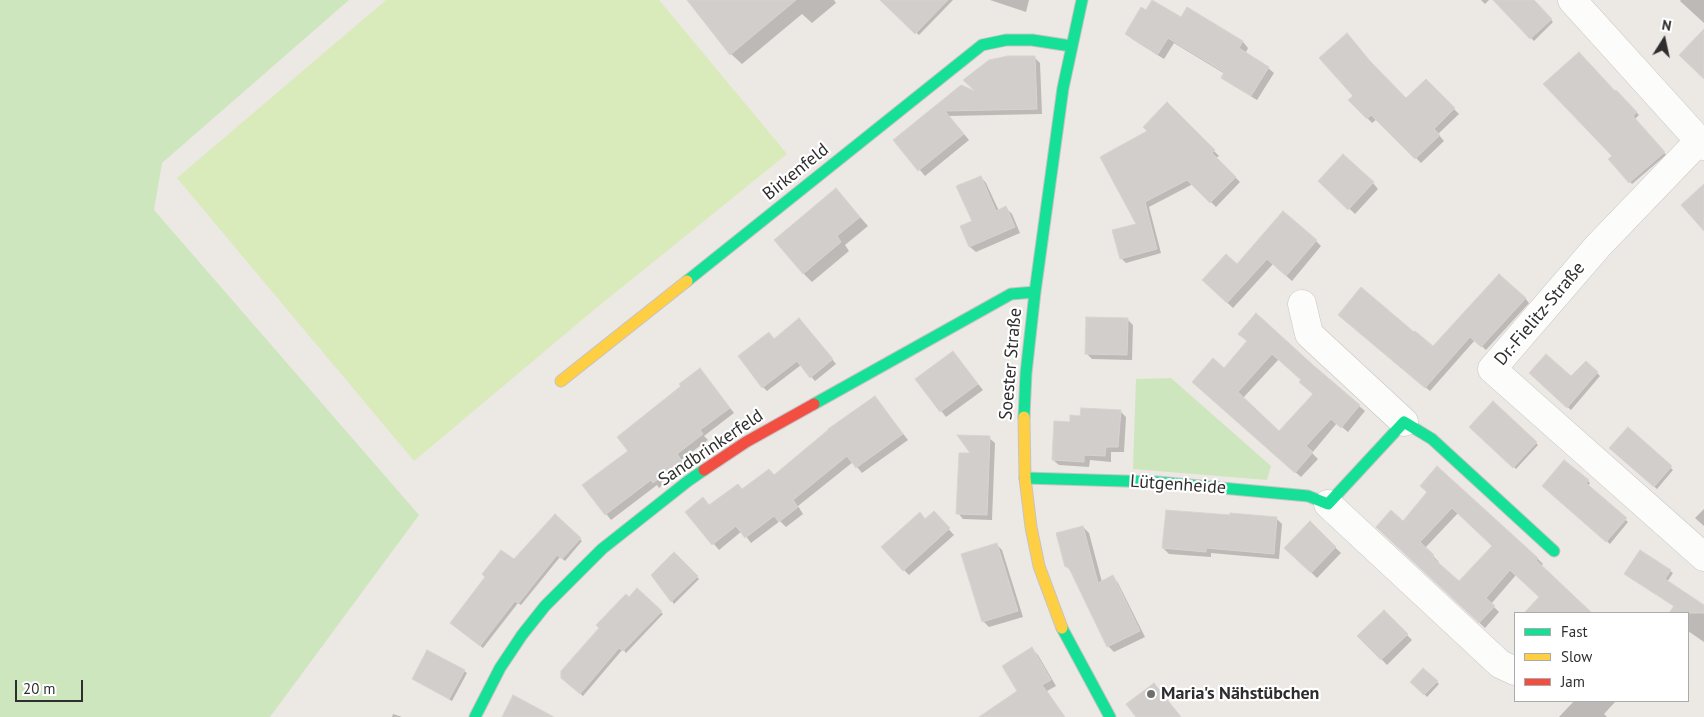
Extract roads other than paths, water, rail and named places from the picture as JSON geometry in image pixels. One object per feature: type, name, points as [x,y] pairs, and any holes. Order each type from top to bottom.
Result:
[{"type":"street","name":"Soester Straße","points":[[1082,0],[1063,88],[1035,292],[1024,409],[1025,478],[1031,527],[1039,566],[1060,626],[1110,717]]},
{"type":"street","points":[[1572,0],[1702,144]]},
{"type":"street","name":"Birkenfeld","points":[[561,382],[982,45],[1006,40],[1032,40],[1071,46]]},
{"type":"street","name":"Dr.-Fielitz-Straße","points":[[1702,144],[1598,246],[1492,370],[1704,557]]},
{"type":"street","name":"Sandbrinkerfeld","points":[[475,717],[500,668],[522,635],[545,606],[602,549],[688,481],[746,442],[992,304],[1011,294],[1035,292]]},
{"type":"street","points":[[1302,304],[1309,334],[1404,422],[1432,439],[1554,551]]},
{"type":"street","points":[[1328,504],[1404,422]]},
{"type":"street","name":"Lütgenheide","points":[[1025,478],[1176,484],[1308,496],[1328,504],[1500,664],[1514,671]]},
{"type":"place","name":"Maria's Nähstübchen","points":[[1151,694]]}]
